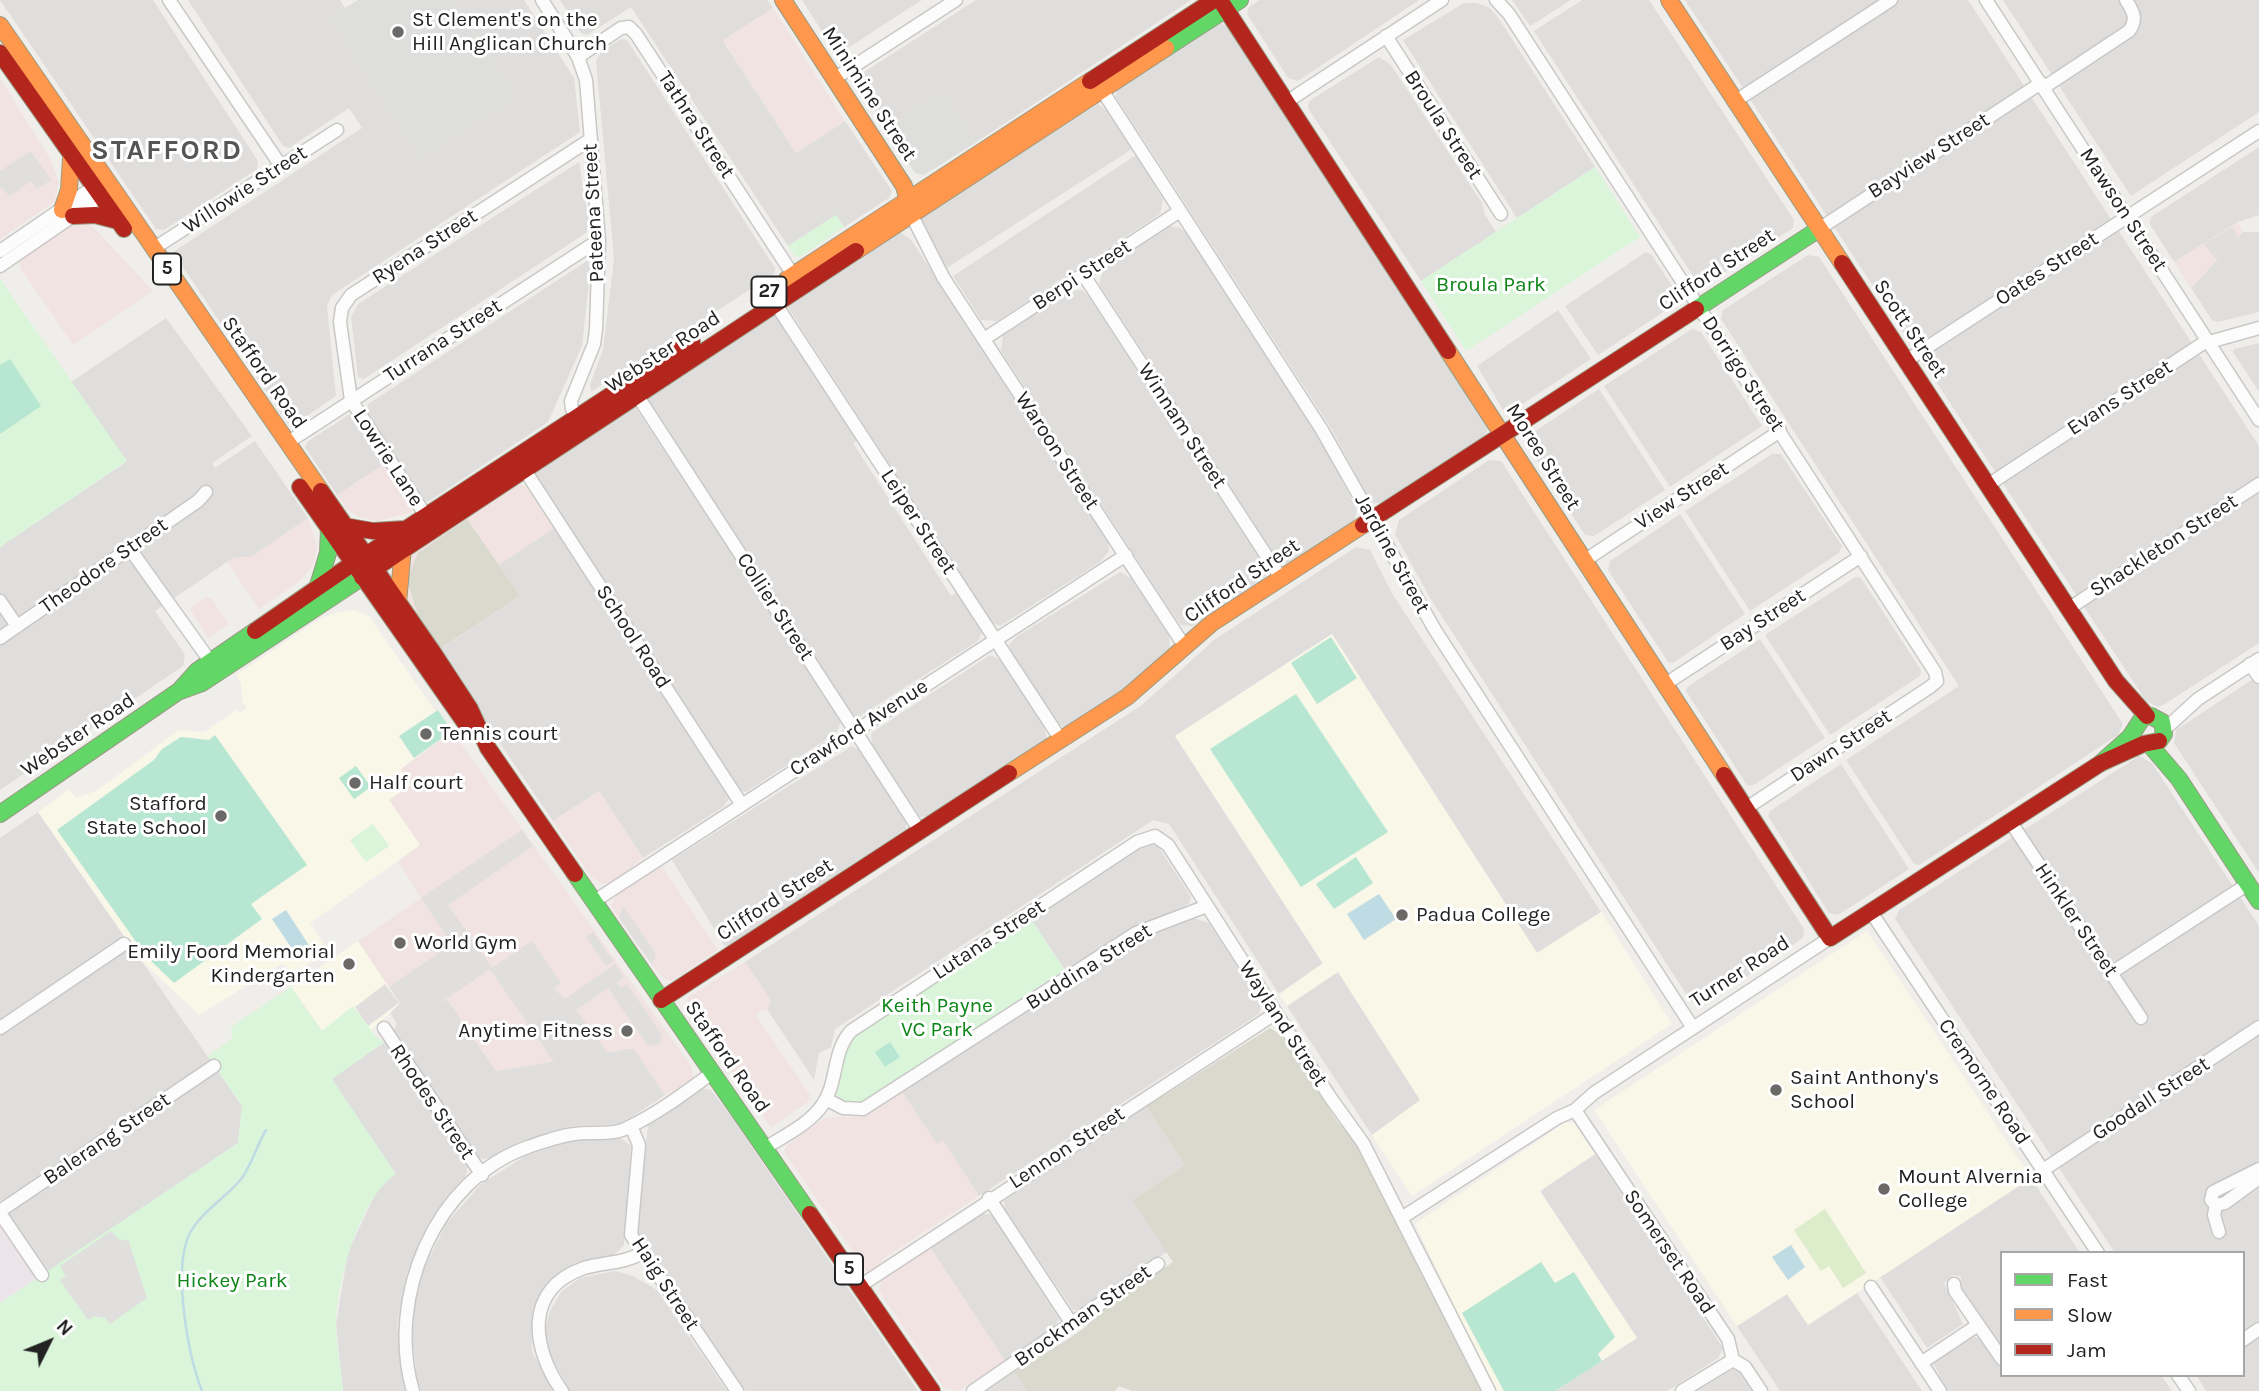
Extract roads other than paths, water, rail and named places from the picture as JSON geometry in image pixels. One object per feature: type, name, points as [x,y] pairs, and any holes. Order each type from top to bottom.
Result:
[{"type":"main road","name":"Minimine Street","points":[[783,0],[904,186],[909,207]]},
{"type":"main road","name":"Webster Road","points":[[214,667],[363,567],[405,529],[581,423],[793,275],[909,207],[1220,3],[1241,0]]},
{"type":"main road","name":"Scott Street","points":[[1669,0],[2259,901]]},
{"type":"main road","name":"Moree Street","points":[[1220,3],[1288,101],[1830,938]]},
{"type":"main road","name":"Stafford Road","points":[[0,25],[103,188],[153,249],[286,443],[336,528]]},
{"type":"main road","name":"Stafford Road","points":[[0,53],[71,158],[103,188],[118,221],[363,567],[459,718],[488,748]]},
{"type":"main road","points":[[71,158],[67,213],[95,215],[118,221]]},
{"type":"main road","name":"Webster Road","points":[[632,388],[775,303],[894,225],[909,207]]},
{"type":"main road","name":"Clifford Street","points":[[661,1000],[1143,686],[1212,624],[1281,578],[1819,229]]},
{"type":"main road","name":"Webster Road","points":[[0,814],[179,691],[202,683],[214,667],[317,589],[403,548],[524,469],[581,423]]},
{"type":"main road","points":[[317,589],[336,528],[373,531],[405,529]]},
{"type":"main road","points":[[398,603],[403,548]]},
{"type":"main road","name":"Stafford Road","points":[[363,567],[398,603],[470,709],[488,748],[932,1391]]},
{"type":"main road","name":"Turner Road","points":[[1830,938],[2149,730]]},
{"type":"street","points":[[169,0],[281,166]]},
{"type":"street","name":"Pateena Street","points":[[542,0],[578,57],[586,80],[599,240],[596,329],[590,355],[572,396],[571,405],[581,423]]},
{"type":"street","points":[[834,79],[956,0]]},
{"type":"street","points":[[1288,101],[1442,0]]},
{"type":"street","name":"Dorrigo Street","points":[[1496,0],[1508,14],[1861,556],[1936,672],[1937,681]]},
{"type":"street","points":[[1734,102],[1891,0]]},
{"type":"street","name":"Mawson Street","points":[[1986,0],[2259,420]]},
{"type":"street","name":"Bayview Street","points":[[1819,229],[2125,34],[2138,23],[2126,0]]},
{"type":"street","name":"Tathra Street","points":[[578,57],[621,28],[629,27],[636,34],[793,275]]},
{"type":"street","name":"Broula Street","points":[[1385,36],[1501,214]]},
{"type":"street","name":"Jardine Street","points":[[1098,84],[1337,454],[1435,630],[1693,1028]]},
{"type":"street","name":"Willowie Street","points":[[153,249],[337,130]]},
{"type":"street","name":"Oates Street","points":[[1906,361],[2259,131]]},
{"type":"street","name":"Ryena Street","points":[[351,400],[340,323],[342,308],[351,295],[591,139]]},
{"type":"street","points":[[0,266],[103,188]]},
{"type":"street","name":"Waroon Street","points":[[909,207],[930,255],[1185,647]]},
{"type":"street","name":"Berpi Street","points":[[984,339],[1180,211]]},
{"type":"street","points":[[0,251],[67,213]]},
{"type":"street","name":"Waroon Street","points":[[894,225],[909,232],[930,255]]},
{"type":"street","name":"Turrana Street","points":[[286,443],[599,240]]},
{"type":"street","name":"Winnam Street","points":[[1083,274],[1281,578]]},
{"type":"street","name":"Leiper Street","points":[[775,303],[1061,740]]},
{"type":"street","name":"Evans Street","points":[[1988,485],[2208,341],[2259,328]]},
{"type":"street","name":"Collier Street","points":[[632,388],[920,831]]},
{"type":"street","name":"Lowrie Lane","points":[[351,400],[426,516]]},
{"type":"street","name":"View Street","points":[[1584,561],[1780,431]]},
{"type":"street","name":"School Road","points":[[524,469],[742,805]]},
{"type":"street","name":"Shackleton Street","points":[[2068,609],[2259,484]]},
{"type":"street","name":"Theodore Street","points":[[0,638],[130,549],[206,492]]},
{"type":"street","points":[[130,549],[214,667]]},
{"type":"street","name":"Crawford Avenue","points":[[593,902],[1126,555]]},
{"type":"street","name":"Bay Street","points":[[1664,685],[1861,556]]},
{"type":"street","points":[[0,601],[17,626]]},
{"type":"street","points":[[2255,662],[2259,677]]},
{"type":"street","name":"Turner Road","points":[[2149,730],[2255,662]]},
{"type":"street","name":"Dawn Street","points":[[1745,809],[1937,681]]},
{"type":"street","name":"Hinkler Street","points":[[2010,821],[2141,1018]]},
{"type":"street","name":"Wayland Street","points":[[1156,836],[1168,845],[1363,1143],[1403,1217],[1489,1391]]},
{"type":"street","name":"Lutana Street","points":[[826,1099],[841,1047],[851,1031],[1137,842],[1156,836]]},
{"type":"street","points":[[2111,973],[2248,884]]},
{"type":"street","name":"Buddina Street","points":[[826,1099],[843,1108],[863,1109],[1136,933],[1208,906]]},
{"type":"street","name":"Cremorne Road","points":[[1871,912],[2097,1251]]},
{"type":"street","name":"Turner Road","points":[[1403,1217],[1557,1118],[1575,1110],[1587,1099],[1830,938]]},
{"type":"street","points":[[0,1028],[124,944]]},
{"type":"street","name":"Lennon Street","points":[[860,1286],[1276,1013]]},
{"type":"street","name":"Goodall Street","points":[[2042,1170],[2259,1027]]},
{"type":"street","name":"Rhodes Street","points":[[384,1028],[482,1175]]},
{"type":"street","name":"Balerang Street","points":[[0,1212],[214,1066]]},
{"type":"street","points":[[413,1391],[405,1335],[414,1274],[439,1221],[463,1191],[482,1175],[526,1148],[569,1135],[618,1131],[631,1126],[712,1073]]},
{"type":"street","points":[[765,1148],[811,1117],[826,1099]]},
{"type":"street","name":"Somerset Road","points":[[1575,1110],[1728,1339],[1733,1360],[1745,1367],[1761,1391]]},
{"type":"street","name":"Haig Street","points":[[631,1126],[639,1145],[630,1227],[642,1253],[737,1391]]},
{"type":"street","points":[[2216,1205],[2211,1199],[2213,1192],[2259,1169]]},
{"type":"street","points":[[2219,1232],[2214,1215],[2216,1205],[2259,1178]]},
{"type":"street","points":[[989,1199],[1072,1324]]},
{"type":"street","points":[[0,1212],[42,1275]]},
{"type":"street","points":[[562,1391],[546,1368],[538,1342],[538,1322],[549,1295],[575,1272],[628,1260],[642,1253]]},
{"type":"street","name":"Brockman Street","points":[[973,1391],[1158,1264]]},
{"type":"street","points":[[1954,1284],[2000,1356]]},
{"type":"street","points":[[1871,1287],[1940,1391]]},
{"type":"street","points":[[1921,1363],[1978,1325]]},
{"type":"street","points":[[1682,1391],[1733,1360]]},
{"type":"water","points":[[1379,894],[1396,919],[1364,940],[1347,914]]},
{"type":"water","points":[[286,910],[310,947],[297,956],[272,919]]},
{"type":"water","points":[[1791,1245],[1805,1267],[1788,1280],[1772,1257]]},
{"type":"waterway","points":[[202,1391],[184,1312],[182,1267],[185,1248],[195,1225],[242,1178],[266,1130]]},
{"type":"place","name":"St Clement's on the Hill Anglican Church","points":[[398,32]]},
{"type":"place","name":"Tennis court","points":[[426,734]]},
{"type":"place","name":"Half court","points":[[355,783]]},
{"type":"place","name":"Stafford State School","points":[[221,816]]},
{"type":"place","name":"Padua College","points":[[1402,915]]},
{"type":"place","name":"World Gym","points":[[400,943]]},
{"type":"place","name":"Emily Foord Memorial Kindergarten","points":[[349,964]]},
{"type":"place","name":"Anytime Fitness","points":[[627,1031]]},
{"type":"place","name":"Saint Anthony's School","points":[[1776,1090]]},
{"type":"place","name":"Mount Alvernia College","points":[[1884,1189]]},
{"type":"district","name":"STAFFORD","points":[[167,151]]},
{"type":"park label","name":"Broula Park","points":[[1491,285]]},
{"type":"park label","name":"Keith Payne VC Park","points":[[937,1018]]},
{"type":"park label","name":"Hickey Park","points":[[232,1281]]}]
